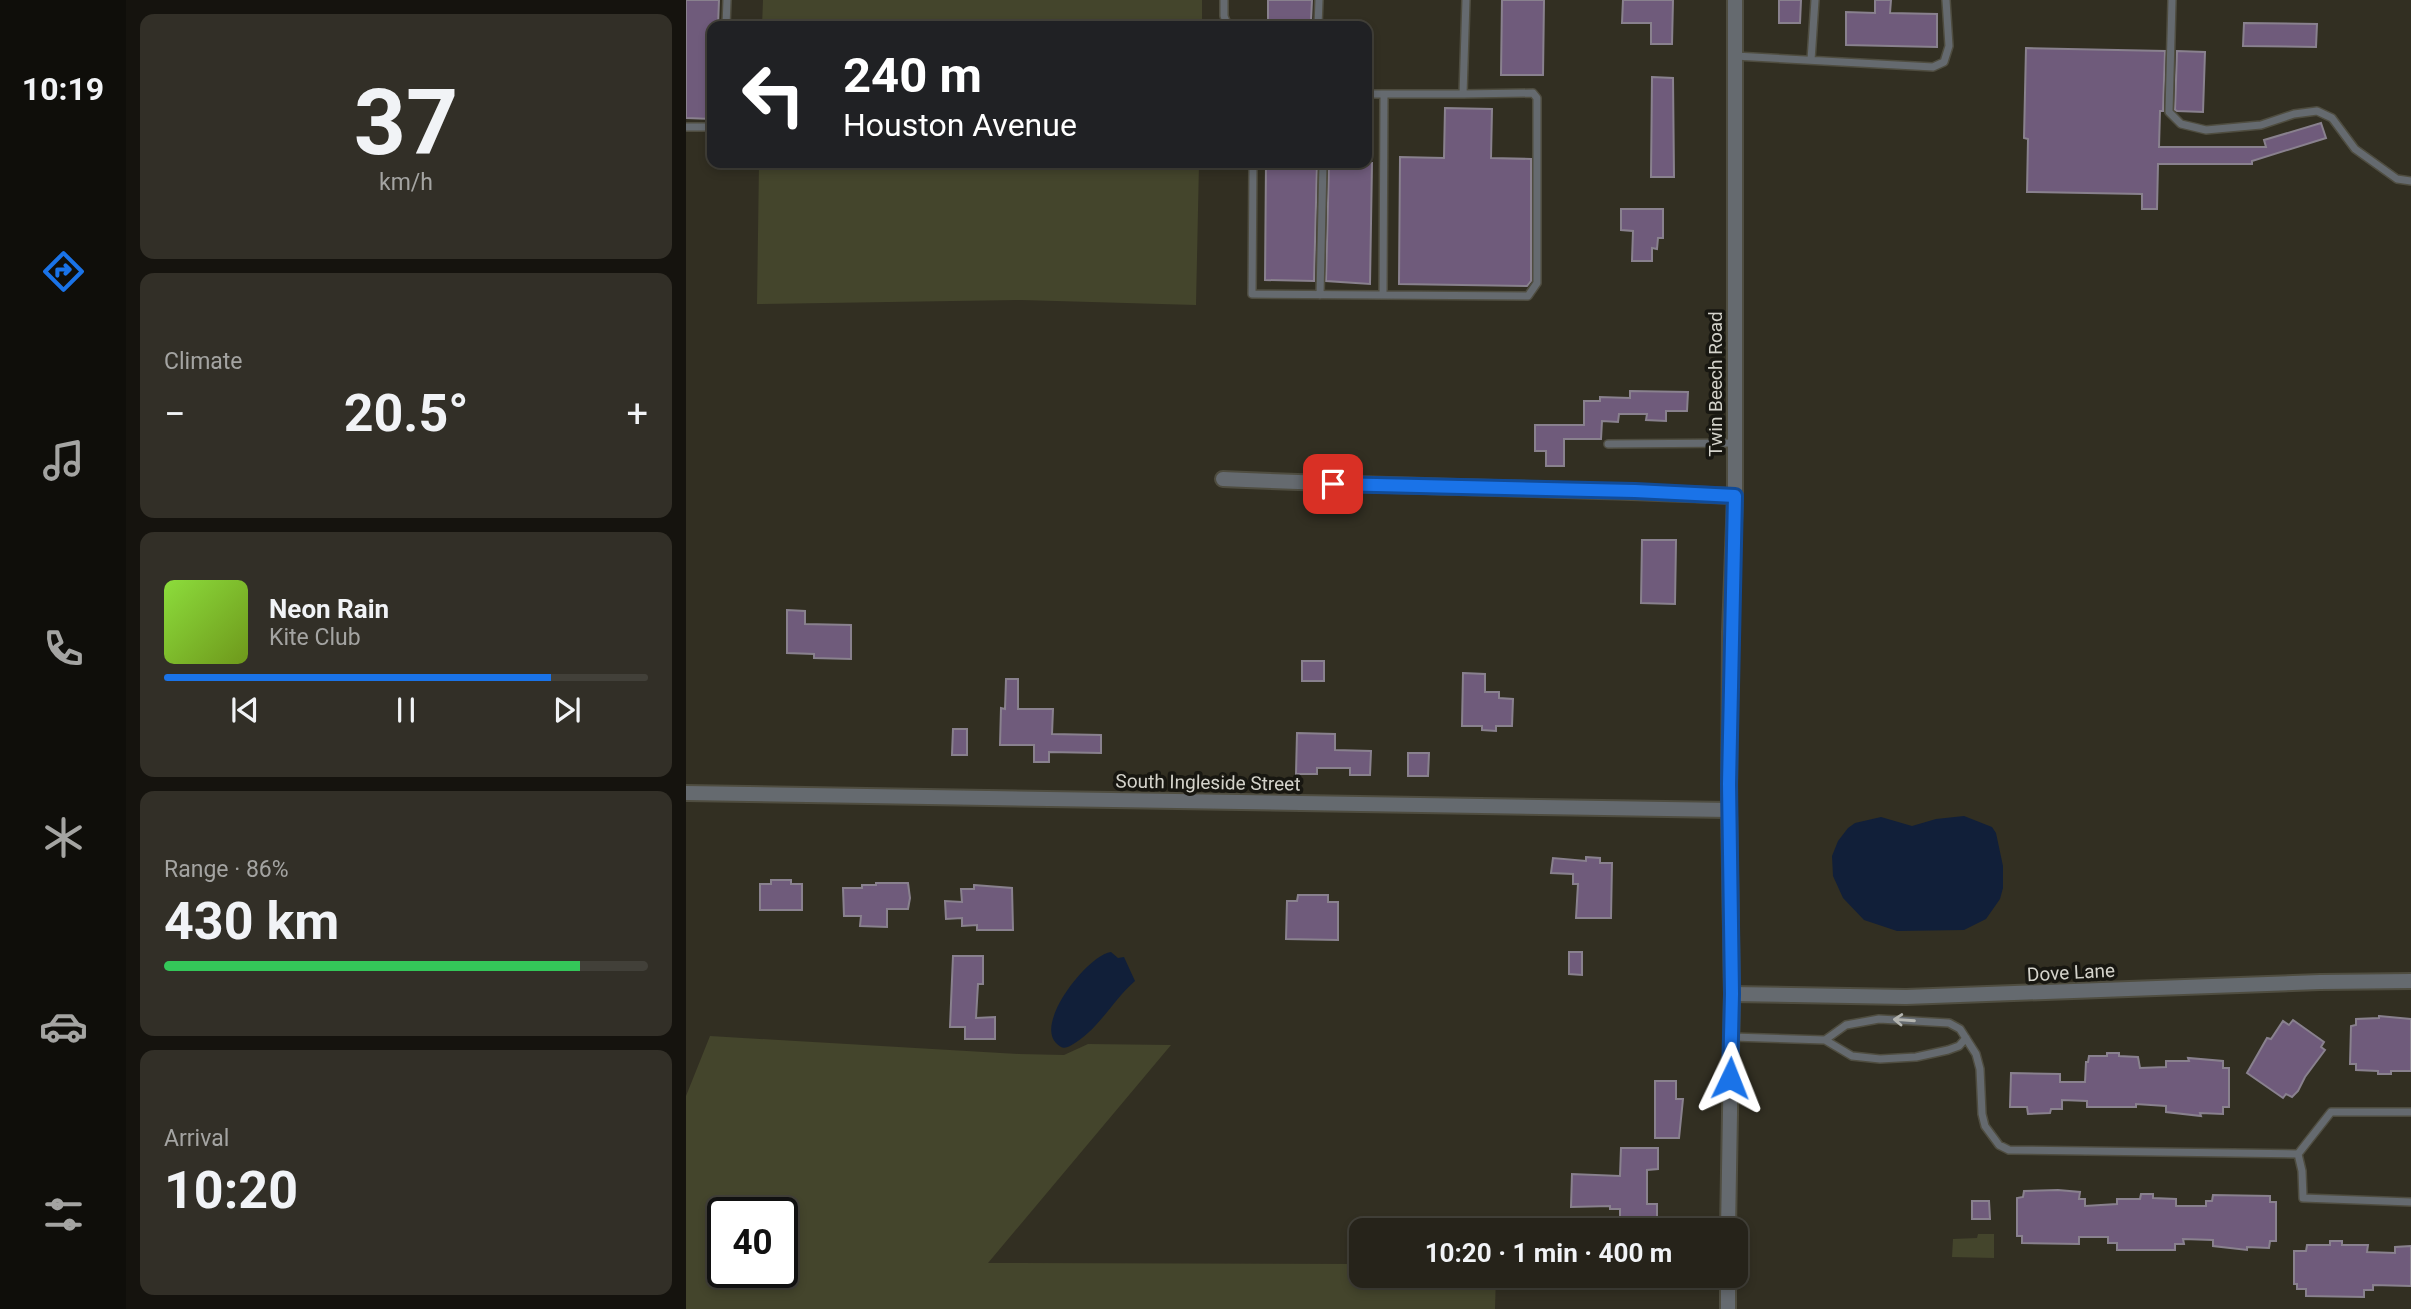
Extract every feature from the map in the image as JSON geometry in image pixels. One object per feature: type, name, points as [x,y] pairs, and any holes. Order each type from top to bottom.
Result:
[{"type":"street","name":"Twin Beech Road","points":[[1728,1218],[1732,994],[1730,632],[1735,496],[1735,0]]},
{"type":"street","points":[[1223,479],[1360,486],[1635,491],[1735,496]]},
{"type":"street","name":"South Ingleside Street","points":[[686,793],[1729,810]]},
{"type":"street","name":"Dove Lane","points":[[1732,994],[1906,997],[2306,982],[2411,981]]},
{"type":"street","points":[[1728,1288],[1728,1309]]},
{"type":"lane","points":[[726,21],[727,0]]},
{"type":"lane","points":[[1224,0],[1226,21]]},
{"type":"lane","points":[[1318,21],[1319,0]]},
{"type":"lane","points":[[1462,94],[1466,0]]},
{"type":"lane","points":[[1811,61],[1815,0]]},
{"type":"lane","points":[[1735,56],[1933,67],[1944,62],[1949,46],[1946,0]]},
{"type":"lane","points":[[2172,0],[2169,112],[2181,124],[2206,130],[2261,125],[2294,114],[2317,111],[2332,118],[2355,149],[2398,179],[2411,181]]},
{"type":"lane","points":[[1253,168],[1252,294],[1528,296],[1537,284],[1537,98],[1533,93],[1372,94]]},
{"type":"lane","points":[[1382,295],[1384,94]]},
{"type":"lane","points":[[686,127],[707,127]]},
{"type":"lane","points":[[1320,295],[1323,168]]},
{"type":"lane","points":[[1608,444],[1735,443]]},
{"type":"lane","points":[[1825,1040],[1846,1025],[1879,1019],[1949,1023],[1960,1029],[1976,1054],[1980,1069],[1985,1126],[1999,1145],[2009,1150],[2298,1154]]},
{"type":"lane","points":[[1731,1037],[1825,1040],[1852,1056],[1880,1059],[1916,1057],[1948,1050],[1959,1046],[1966,1038]]},
{"type":"lane","points":[[2411,1112],[2331,1111],[2298,1154],[2303,1198],[2411,1202]]},
{"type":"green space","points":[[763,0],[1202,0],[1202,21],[762,21]]},
{"type":"green space","points":[[759,168],[1199,168],[1196,305],[1021,300],[757,304]]},
{"type":"green space","points":[[710,1036],[1064,1055],[1088,1044],[1171,1045],[988,1263],[1349,1264],[1349,1288],[1496,1288],[1495,1309],[686,1309],[686,1096]]},
{"type":"green space","points":[[1978,1234],[1994,1234],[1994,1258],[1952,1257],[1953,1239],[1977,1238]]},
{"type":"water","points":[[1964,816],[1992,827],[1996,833],[2003,866],[2003,888],[2000,899],[1986,919],[1964,930],[1897,931],[1864,920],[1843,898],[1833,876],[1832,856],[1838,841],[1855,823],[1881,817],[1912,826],[1936,819]]},
{"type":"water","points":[[1111,952],[1118,958],[1124,957],[1135,981],[1089,1032],[1070,1046],[1061,1047],[1051,1033],[1052,1020],[1058,1006],[1078,977],[1101,956]]},
{"type":"building","points":[[686,0],[719,0],[718,21],[707,21],[707,119],[686,118]]},
{"type":"building","points":[[1268,0],[1312,0],[1311,21],[1268,20]]},
{"type":"building","points":[[1502,0],[1544,0],[1543,75],[1501,75]]},
{"type":"building","points":[[1623,0],[1673,0],[1672,44],[1651,44],[1651,23],[1622,23]]},
{"type":"building","points":[[1779,0],[1801,0],[1800,23],[1779,23]]},
{"type":"building","points":[[1875,0],[1891,0],[1890,13],[1937,14],[1937,47],[1846,45],[1846,12],[1875,13]]},
{"type":"building","points":[[2244,23],[2317,24],[2316,47],[2243,46]]},
{"type":"building","points":[[2026,48],[2165,51],[2159,147],[2266,147],[2264,140],[2321,123],[2326,138],[2252,161],[2252,164],[2158,164],[2157,209],[2142,209],[2142,194],[2027,192],[2028,139],[2024,138]]},
{"type":"building","points":[[2177,51],[2205,52],[2203,112],[2175,110]]},
{"type":"building","points":[[1652,77],[1673,78],[1674,177],[1651,177]]},
{"type":"building","points":[[1445,108],[1492,109],[1491,158],[1531,159],[1531,281],[1527,286],[1399,284],[1400,157],[1444,158]]},
{"type":"building","points":[[1266,168],[1317,168],[1314,281],[1265,280]]},
{"type":"building","points":[[1329,168],[1372,168],[1370,284],[1326,281]]},
{"type":"building","points":[[1621,209],[1663,209],[1663,238],[1658,238],[1657,249],[1652,248],[1652,261],[1632,261],[1633,231],[1621,230]]},
{"type":"building","points":[[1630,391],[1688,392],[1687,411],[1666,411],[1666,421],[1646,420],[1647,414],[1619,414],[1618,422],[1602,421],[1601,439],[1564,439],[1564,466],[1546,466],[1546,451],[1535,451],[1535,425],[1584,425],[1584,401],[1600,401],[1600,397],[1630,398]]},
{"type":"building","points":[[1642,540],[1676,540],[1675,604],[1641,603]]},
{"type":"building","points":[[787,610],[805,611],[805,624],[851,625],[851,659],[814,658],[814,654],[787,653]]},
{"type":"building","points":[[1302,661],[1324,661],[1324,681],[1302,681]]},
{"type":"building","points":[[1463,673],[1485,674],[1485,692],[1499,692],[1499,698],[1513,699],[1512,726],[1496,726],[1496,731],[1482,730],[1482,726],[1462,726]]},
{"type":"building","points":[[1006,679],[1018,679],[1018,709],[1053,709],[1052,734],[1101,735],[1101,753],[1049,752],[1049,762],[1034,762],[1034,745],[1000,745],[1001,708],[1005,709]]},
{"type":"building","points":[[953,729],[967,729],[967,755],[952,755]]},
{"type":"building","points":[[1297,733],[1335,734],[1335,750],[1371,751],[1370,775],[1350,775],[1350,768],[1317,768],[1317,774],[1296,774]]},
{"type":"building","points":[[1408,753],[1429,753],[1428,776],[1408,776]]},
{"type":"building","points":[[1586,857],[1600,858],[1600,863],[1612,863],[1611,918],[1576,918],[1578,884],[1573,884],[1573,874],[1551,873],[1553,858],[1586,861]]},
{"type":"building","points":[[771,880],[791,880],[791,884],[802,884],[802,910],[760,910],[760,884],[771,884]]},
{"type":"building","points":[[908,883],[908,909],[887,909],[887,927],[860,926],[861,916],[844,916],[843,888],[862,888],[862,885]]},
{"type":"building","points":[[974,885],[1012,888],[1013,930],[977,930],[977,925],[962,926],[962,918],[946,919],[945,901],[962,902],[961,889],[974,889]]},
{"type":"building","points":[[1298,895],[1328,895],[1328,902],[1338,902],[1338,940],[1286,939],[1287,901],[1297,901]]},
{"type":"building","points":[[1569,952],[1582,952],[1582,975],[1569,974]]},
{"type":"building","points":[[953,956],[983,956],[983,984],[978,984],[976,1018],[995,1017],[995,1039],[965,1039],[965,1027],[950,1027]]},
{"type":"building","points":[[2379,1016],[2411,1019],[2411,1071],[2378,1074],[2378,1071],[2356,1070],[2356,1064],[2350,1064],[2351,1026],[2356,1025],[2356,1019]]},
{"type":"building","points":[[2293,1020],[2324,1042],[2321,1047],[2325,1050],[2298,1091],[2292,1097],[2286,1094],[2283,1098],[2247,1073],[2267,1038],[2271,1039],[2283,1021],[2289,1025]]},
{"type":"building","points":[[2107,1053],[2138,1057],[2140,1068],[2166,1067],[2166,1061],[2189,1061],[2188,1058],[2223,1061],[2223,1068],[2229,1068],[2229,1107],[2223,1107],[2223,1114],[2200,1113],[2201,1116],[2166,1112],[2166,1106],[2136,1104],[2136,1107],[2087,1107],[2087,1101],[2062,1100],[2062,1109],[2051,1109],[2050,1113],[2028,1114],[2027,1107],[2010,1107],[2011,1073],[2060,1074],[2060,1082],[2085,1082],[2089,1056],[2107,1056]]},
{"type":"building","points":[[1655,1081],[1676,1081],[1676,1099],[1683,1099],[1679,1138],[1655,1138]]},
{"type":"building","points":[[1621,1148],[1658,1148],[1658,1169],[1647,1170],[1647,1204],[1657,1204],[1657,1218],[1620,1218],[1620,1209],[1610,1209],[1610,1206],[1571,1207],[1572,1174],[1620,1176]]},
{"type":"building","points":[[2024,1191],[2080,1192],[2079,1199],[2085,1199],[2085,1206],[2117,1204],[2117,1199],[2140,1199],[2141,1194],[2153,1194],[2153,1198],[2176,1199],[2176,1206],[2206,1206],[2206,1201],[2212,1201],[2213,1195],[2270,1196],[2270,1202],[2276,1202],[2276,1241],[2270,1241],[2269,1248],[2247,1247],[2247,1250],[2213,1246],[2213,1240],[2183,1239],[2184,1244],[2175,1244],[2175,1250],[2117,1250],[2117,1243],[2108,1243],[2108,1237],[2079,1237],[2079,1244],[2022,1243],[2022,1236],[2017,1236],[2017,1198],[2023,1197]]},
{"type":"building","points":[[1972,1201],[1989,1201],[1990,1219],[1972,1219]]},
{"type":"building","points":[[2330,1241],[2342,1241],[2342,1245],[2368,1245],[2367,1252],[2395,1253],[2395,1247],[2411,1246],[2411,1286],[2373,1285],[2373,1290],[2364,1290],[2364,1297],[2306,1296],[2306,1289],[2297,1289],[2297,1284],[2294,1284],[2294,1251],[2306,1251],[2307,1245],[2330,1245]]},
{"type":"route","points":[[1333,484],[1735,496],[1730,632],[1730,1078]]}]
